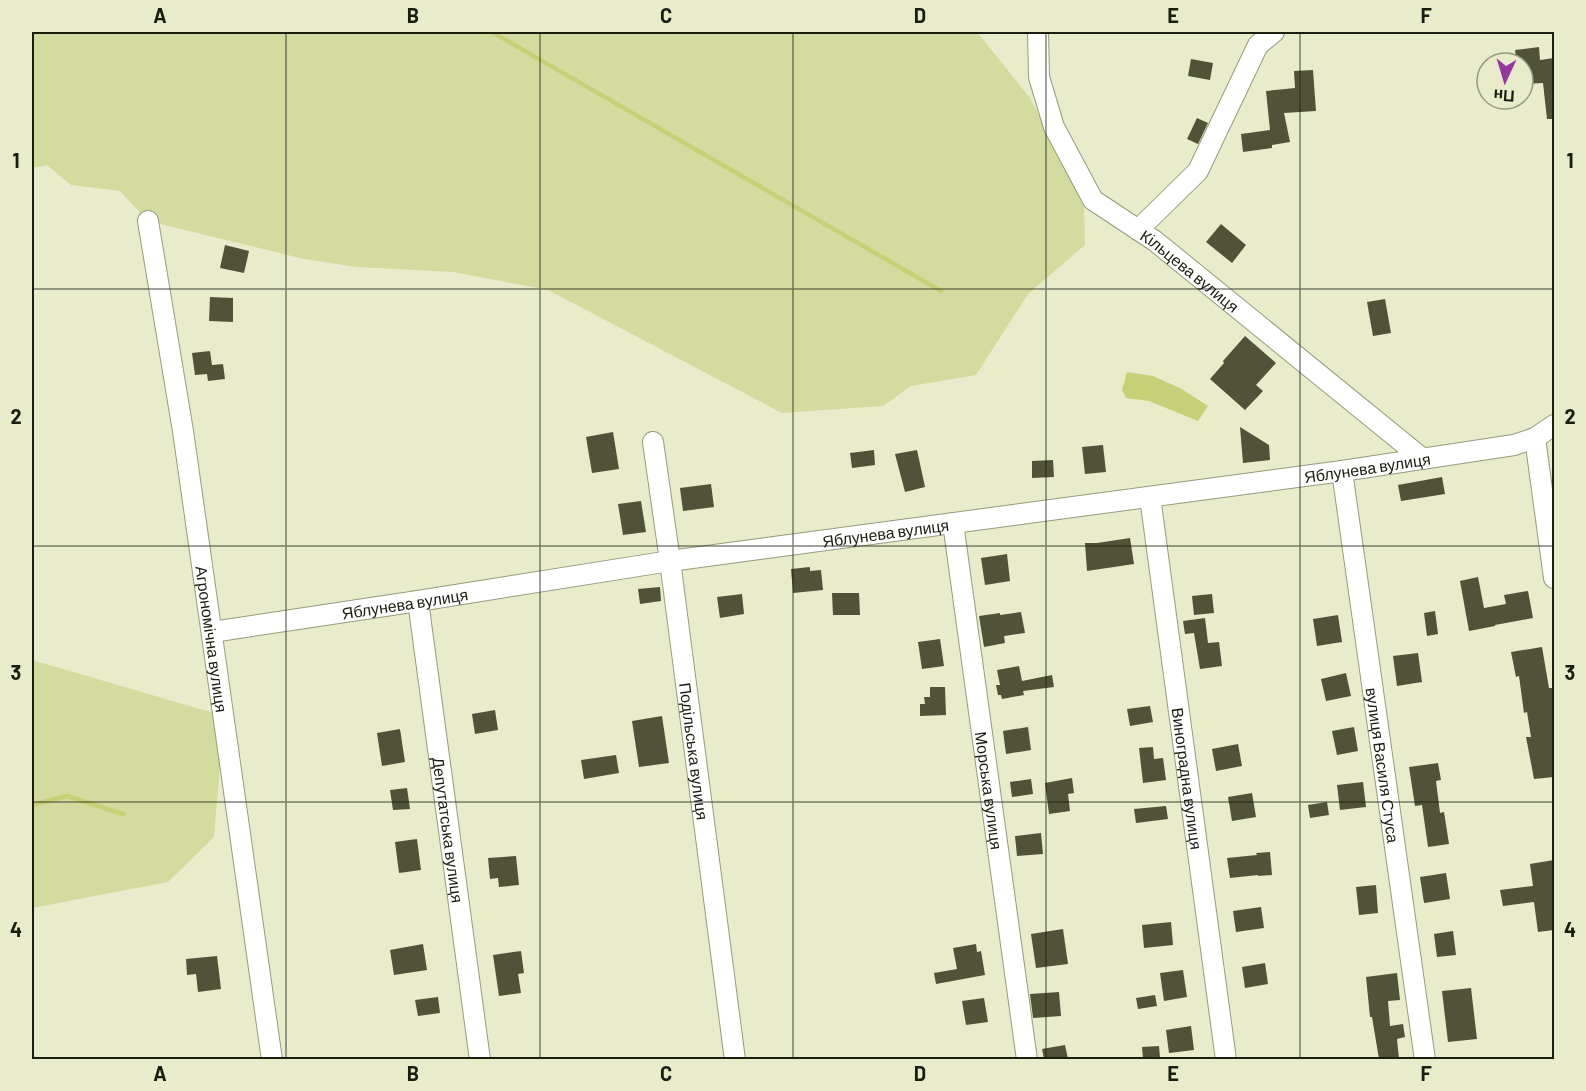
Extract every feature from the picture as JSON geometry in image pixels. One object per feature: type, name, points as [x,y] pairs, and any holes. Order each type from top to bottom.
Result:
[{"type":"street","name":"Кільцева вулиця","points":[[1038,32],[1039,77],[1054,127],[1093,200],[1155,241],[1423,459]]},
{"type":"street","points":[[1138,230],[1198,171],[1258,45],[1274,32]]},
{"type":"street","name":"Агрономічна вулиця","points":[[148,221],[183,430],[272,1059]]},
{"type":"street","name":"Яблунева вулиця","points":[[212,632],[670,561],[1342,471],[1515,445],[1535,438],[1554,425]]},
{"type":"street","points":[[1535,438],[1554,578]]},
{"type":"street","name":"Подільська вулиця","points":[[653,442],[735,1059]]},
{"type":"street","name":"вулиця Василя Стуса","points":[[1342,471],[1425,1059]]},
{"type":"street","name":"Виноградна вулиця","points":[[1150,497],[1226,1059]]},
{"type":"street","name":"Морська вулиця","points":[[952,523],[1027,1059]]},
{"type":"street","name":"Депутатська вулиця","points":[[418,601],[480,1059]]},
{"type":"shaded area","points":[[32,32],[977,32],[1030,98],[1084,204],[1085,245],[1028,294],[976,375],[911,386],[883,406],[782,413],[548,290],[453,272],[357,267],[304,259],[148,221],[120,191],[71,185],[47,165],[32,168]]},
{"type":"shaded area","points":[[1127,372],[1153,376],[1180,388],[1208,406],[1198,421],[1149,401],[1126,398],[1122,390]]},
{"type":"shaded area","points":[[32,660],[224,716],[214,837],[168,882],[32,908]]},
{"type":"building","points":[[1539,47],[1540,60],[1554,58],[1554,119],[1547,119],[1543,83],[1535,83],[1535,51],[1515,50]]},
{"type":"building","points":[[1191,59],[1213,63],[1210,80],[1188,76]]},
{"type":"building","points":[[1313,70],[1316,111],[1284,113],[1290,142],[1272,145],[1272,148],[1243,152],[1241,134],[1270,130],[1266,91],[1295,88],[1294,71]]},
{"type":"building","points":[[1197,118],[1208,123],[1198,144],[1187,139]]},
{"type":"building","points":[[1221,224],[1246,245],[1232,263],[1206,242]]},
{"type":"building","points":[[225,245],[249,251],[244,273],[220,268]]},
{"type":"building","points":[[210,297],[233,298],[233,322],[209,321]]},
{"type":"building","points":[[1385,299],[1391,333],[1373,336],[1367,302]]},
{"type":"building","points":[[1245,336],[1276,363],[1256,385],[1263,391],[1245,410],[1210,379]]},
{"type":"building","points":[[210,351],[212,365],[223,364],[225,379],[208,381],[207,374],[195,375],[192,353]]},
{"type":"building","points":[[1240,427],[1269,445],[1270,460],[1243,463]]},
{"type":"building","points":[[613,432],[619,469],[592,473],[586,437]]},
{"type":"building","points":[[1103,445],[1106,472],[1085,474],[1082,447]]},
{"type":"building","points":[[874,450],[875,465],[852,468],[850,453]]},
{"type":"building","points":[[917,450],[925,487],[905,492],[895,454]]},
{"type":"building","points":[[1053,460],[1054,477],[1032,478],[1032,461]]},
{"type":"building","points":[[1442,477],[1445,494],[1401,501],[1398,485]]},
{"type":"building","points":[[711,484],[714,507],[683,511],[680,488]]},
{"type":"building","points":[[641,501],[646,532],[623,535],[618,504]]},
{"type":"building","points":[[1130,538],[1134,564],[1087,571],[1085,543]]},
{"type":"building","points":[[1007,554],[1010,581],[985,585],[981,558]]},
{"type":"building","points":[[810,567],[810,571],[821,570],[823,590],[793,593],[791,569]]},
{"type":"building","points":[[1478,577],[1484,608],[1506,604],[1504,595],[1528,591],[1533,618],[1469,631],[1460,581]]},
{"type":"building","points":[[660,587],[661,601],[640,604],[638,589]]},
{"type":"building","points":[[832,593],[859,593],[860,615],[833,615]]},
{"type":"building","points":[[742,594],[744,614],[720,618],[717,597]]},
{"type":"building","points":[[1212,594],[1214,613],[1194,615],[1192,596]]},
{"type":"building","points":[[1435,611],[1438,634],[1427,636],[1424,613]]},
{"type":"building","points":[[1021,612],[1025,633],[1004,636],[1005,643],[984,647],[979,616]]},
{"type":"building","points":[[1338,615],[1342,642],[1317,646],[1313,619]]},
{"type":"building","points":[[1205,618],[1208,643],[1219,642],[1222,666],[1200,669],[1194,633],[1185,634],[1183,621]]},
{"type":"building","points":[[940,639],[944,666],[922,669],[918,642]]},
{"type":"building","points":[[1542,647],[1549,688],[1553,688],[1554,698],[1554,777],[1534,779],[1526,737],[1531,737],[1527,712],[1524,713],[1519,676],[1516,677],[1511,652]]},
{"type":"building","points":[[1418,653],[1422,682],[1397,686],[1393,656]]},
{"type":"building","points":[[1019,666],[1022,681],[1052,675],[1054,687],[1023,691],[1024,695],[1002,699],[1001,695],[998,695],[996,685],[1000,685],[997,670]]},
{"type":"building","points":[[1346,673],[1351,696],[1326,701],[1321,679]]},
{"type":"building","points":[[930,687],[945,687],[946,715],[920,716],[920,704],[925,704],[924,697],[930,697]]},
{"type":"building","points":[[1150,706],[1153,722],[1130,726],[1127,709]]},
{"type":"building","points":[[495,710],[498,730],[475,734],[472,714]]},
{"type":"building","points":[[662,716],[669,763],[639,767],[632,721]]},
{"type":"building","points":[[1028,727],[1031,750],[1006,754],[1003,731]]},
{"type":"building","points":[[1354,727],[1358,751],[1337,755],[1332,731]]},
{"type":"building","points":[[400,729],[405,762],[382,766],[377,733]]},
{"type":"building","points":[[1238,744],[1242,766],[1216,771],[1212,749]]},
{"type":"building","points":[[1153,747],[1154,759],[1163,758],[1166,780],[1143,783],[1139,748]]},
{"type":"building","points":[[616,755],[619,773],[584,779],[581,760]]},
{"type":"building","points":[[1438,763],[1441,780],[1436,781],[1440,813],[1444,812],[1449,844],[1428,847],[1422,805],[1415,806],[1409,767]]},
{"type":"building","points":[[1072,778],[1074,793],[1068,794],[1070,811],[1049,814],[1045,783]]},
{"type":"building","points":[[1031,779],[1033,794],[1012,797],[1010,782]]},
{"type":"building","points":[[1363,782],[1366,807],[1340,810],[1337,785]]},
{"type":"building","points":[[407,788],[410,809],[393,810],[390,790]]},
{"type":"building","points":[[1252,793],[1256,817],[1232,821],[1228,797]]},
{"type":"building","points":[[1327,802],[1329,815],[1310,818],[1308,805]]},
{"type":"building","points":[[1166,806],[1168,819],[1136,823],[1134,809]]},
{"type":"building","points":[[1041,833],[1043,854],[1017,856],[1015,836]]},
{"type":"building","points":[[417,839],[421,870],[399,873],[395,842]]},
{"type":"building","points":[[1270,852],[1272,875],[1230,878],[1227,858]]},
{"type":"building","points":[[516,856],[519,885],[499,887],[498,878],[490,879],[488,858]]},
{"type":"building","points":[[1554,860],[1554,930],[1538,932],[1534,902],[1503,906],[1500,890],[1533,886],[1530,864]]},
{"type":"building","points":[[1446,873],[1450,899],[1424,903],[1420,877]]},
{"type":"building","points":[[1376,885],[1378,913],[1359,915],[1356,887]]},
{"type":"building","points":[[1261,907],[1264,928],[1236,932],[1233,911]]},
{"type":"building","points":[[1171,922],[1173,945],[1144,948],[1142,925]]},
{"type":"building","points":[[1063,929],[1068,964],[1036,968],[1031,934]]},
{"type":"building","points":[[1453,931],[1456,955],[1437,957],[1434,934]]},
{"type":"building","points":[[423,944],[427,970],[394,975],[390,950]]},
{"type":"building","points":[[976,944],[977,952],[981,951],[985,975],[936,984],[934,973],[957,969],[953,948]]},
{"type":"building","points":[[521,951],[524,973],[518,974],[521,993],[499,996],[493,955]]},
{"type":"building","points":[[217,956],[221,989],[198,992],[196,974],[187,975],[186,959]]},
{"type":"building","points":[[1265,963],[1268,984],[1245,988],[1242,967]]},
{"type":"building","points":[[1183,970],[1187,997],[1164,1001],[1160,973]]},
{"type":"building","points":[[1397,973],[1400,1000],[1388,1001],[1390,1026],[1403,1024],[1405,1037],[1397,1039],[1399,1059],[1379,1059],[1372,1017],[1370,1017],[1366,977]]},
{"type":"building","points":[[1471,988],[1477,1039],[1448,1042],[1442,991]]},
{"type":"building","points":[[1059,992],[1061,1016],[1033,1018],[1030,994]]},
{"type":"building","points":[[1155,995],[1157,1006],[1138,1009],[1136,998]]},
{"type":"building","points":[[438,997],[440,1013],[418,1016],[415,1000]]},
{"type":"building","points":[[984,998],[988,1022],[966,1025],[962,1001]]},
{"type":"building","points":[[1191,1026],[1194,1050],[1169,1053],[1166,1030]]},
{"type":"building","points":[[1065,1045],[1068,1059],[1044,1059],[1042,1049]]},
{"type":"building","points":[[1159,1046],[1160,1058],[1143,1059],[1142,1047]]},
{"type":"waterway","points":[[492,32],[941,291]]},
{"type":"waterway","points":[[32,805],[67,796],[123,814]]}]
